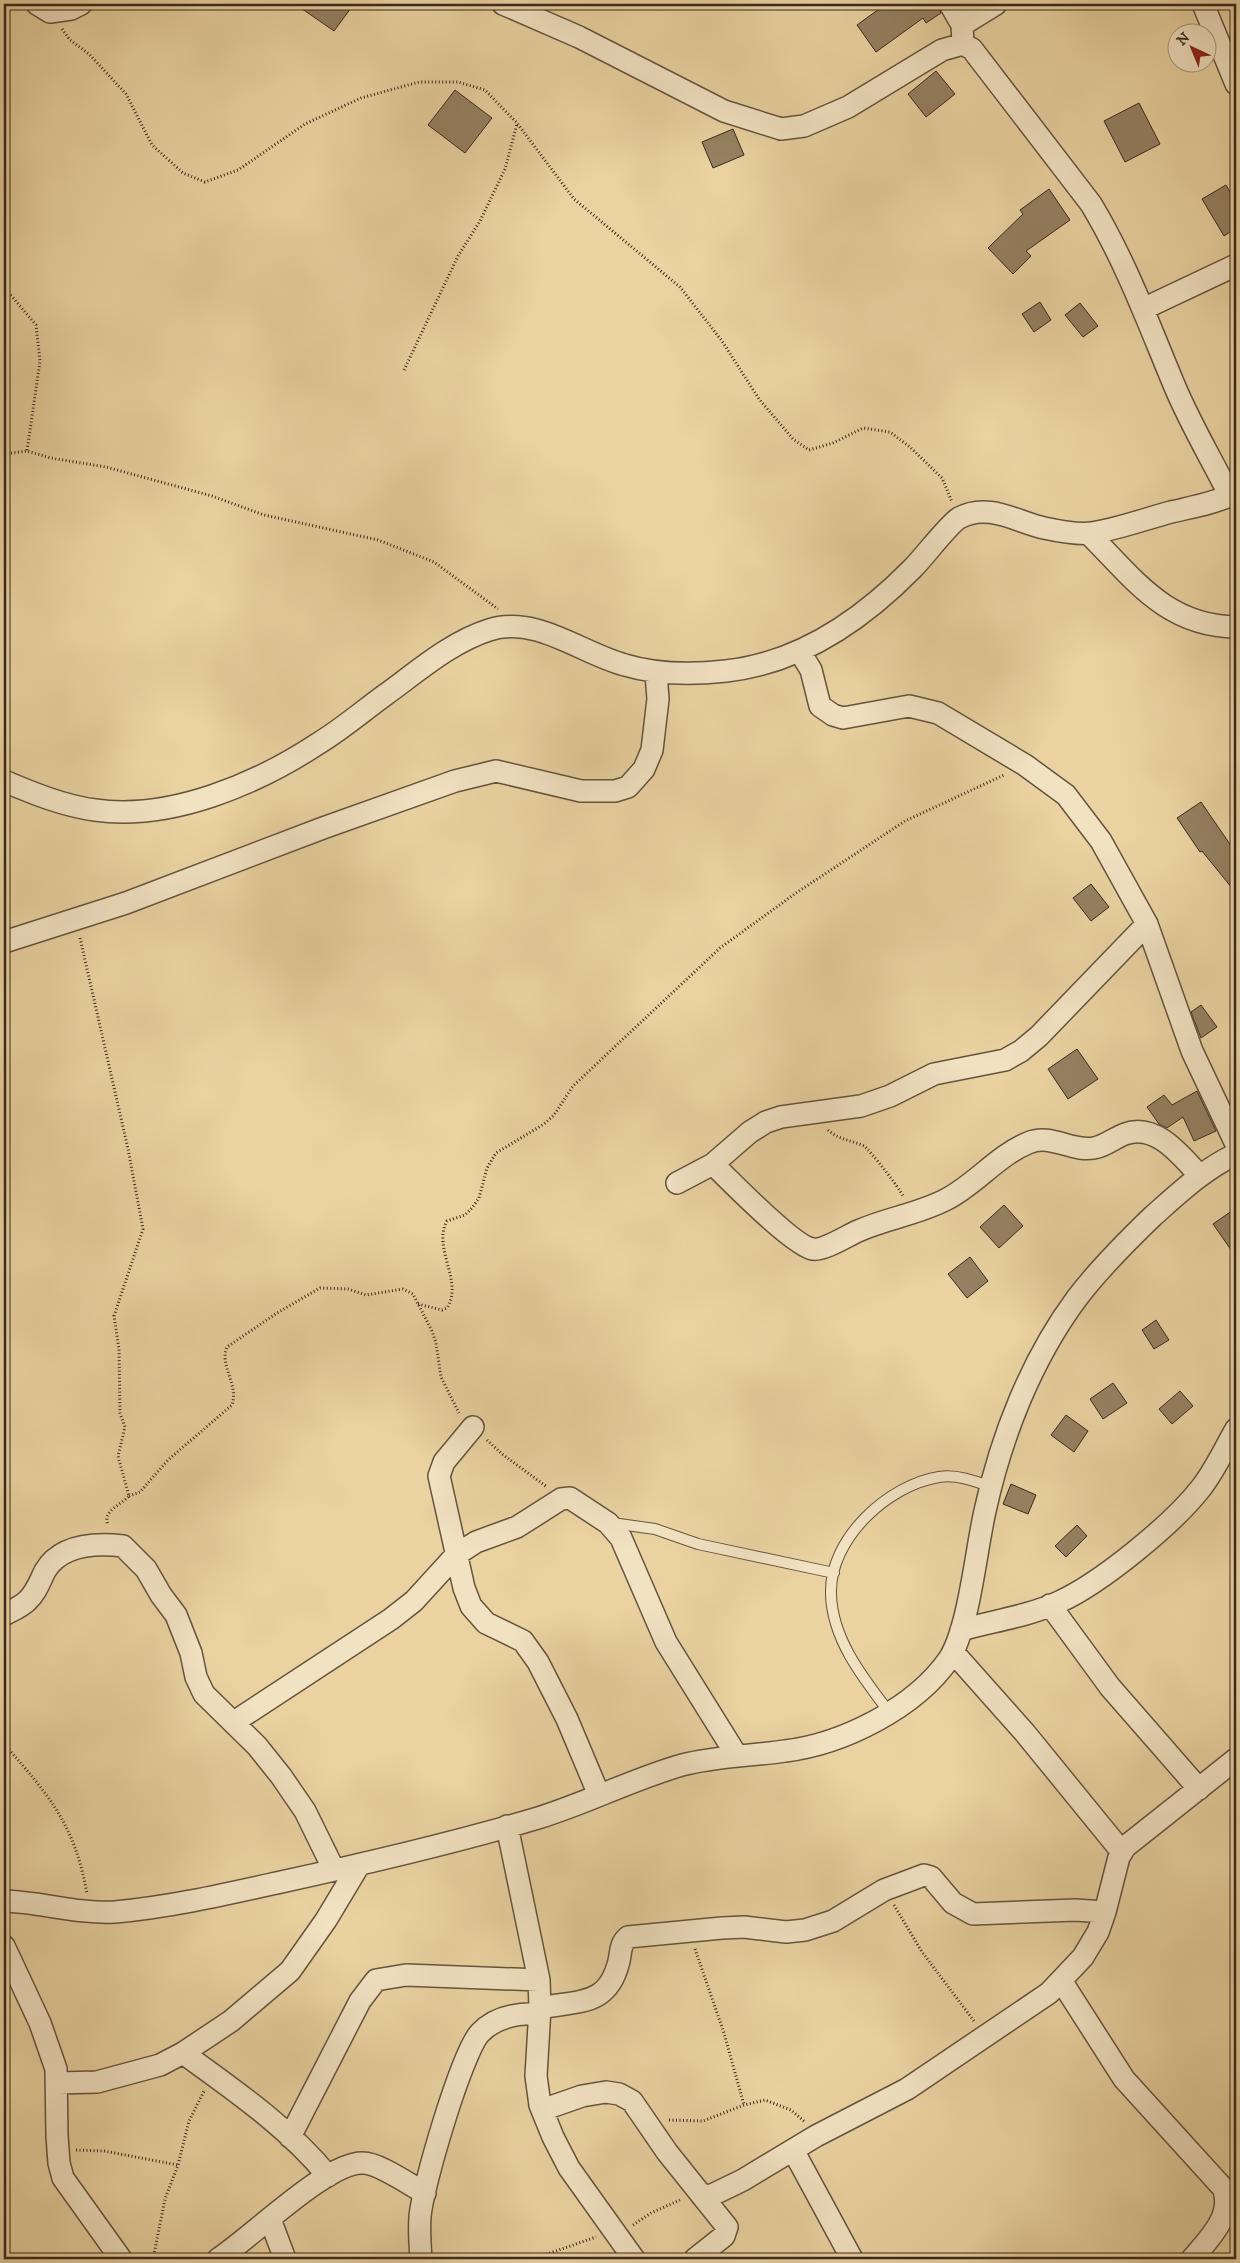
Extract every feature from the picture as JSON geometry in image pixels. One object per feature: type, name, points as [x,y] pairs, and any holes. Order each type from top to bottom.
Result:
[{"type":"street","points":[[44,8],[71,9],[81,4]]},
{"type":"street","points":[[503,4],[579,37],[724,111],[781,129],[804,126],[848,107],[942,50],[996,4]]},
{"type":"street","points":[[4,781],[52,799],[98,810],[135,812],[192,801],[231,789],[319,744],[429,663],[467,639],[489,630],[520,626],[537,629],[620,664],[656,673],[726,671],[756,667],[800,652],[859,616],[882,598],[959,518],[986,511],[1044,528],[1089,534],[1233,495],[1176,390],[1144,309],[1113,244],[1091,204],[962,34],[950,4]]},
{"type":"street","points":[[1203,4],[1236,84]]},
{"type":"street","points":[[1144,309],[1236,265]]},
{"type":"street","points":[[1089,534],[1149,596],[1173,611],[1203,624],[1236,627]]},
{"type":"street","points":[[800,652],[811,670],[820,706],[833,715],[843,718],[908,706],[938,714],[1025,765],[1066,795],[1100,841],[1147,924],[1192,1052],[1236,1144]]},
{"type":"street","points":[[4,942],[126,903],[455,781],[496,771],[581,790],[615,791],[628,787],[644,769],[652,750],[658,698],[656,673]]},
{"type":"street","points":[[677,1183],[713,1164],[750,1132],[766,1122],[781,1117],[860,1106],[890,1096],[934,1074],[1005,1060],[1021,1051],[1039,1036],[1147,924]]},
{"type":"street","points":[[713,1164],[792,1238],[812,1249],[820,1249],[862,1230],[908,1215],[949,1198],[998,1160],[1028,1142],[1041,1139],[1092,1148],[1104,1146],[1126,1134],[1151,1135],[1172,1146],[1200,1176]]},
{"type":"street","points":[[4,1901],[111,1912],[188,1901],[359,1865],[542,1817],[683,1765],[737,1756],[783,1752],[829,1741],[889,1712],[931,1680],[953,1652],[960,1630],[991,1487],[1009,1430],[1039,1360],[1075,1300],[1113,1256],[1147,1223],[1200,1176],[1236,1154]]},
{"type":"street","points":[[473,1427],[444,1462],[439,1476],[464,1588],[478,1616],[486,1623],[523,1641],[538,1662],[567,1719],[599,1795]]},
{"type":"street","points":[[960,1630],[1050,1605],[1085,1588],[1114,1568],[1178,1512],[1202,1488],[1236,1429]]},
{"type":"street","points":[[234,1722],[391,1619],[414,1601],[456,1555],[476,1542],[517,1528],[561,1499],[570,1498],[576,1500],[608,1523],[621,1538],[666,1642],[737,1756]]},
{"type":"street","points":[[4,1615],[27,1601],[53,1561],[70,1550],[91,1545],[123,1546],[146,1569],[161,1595],[176,1615],[191,1653],[196,1677],[204,1694],[257,1746],[295,1797],[305,1811],[334,1870]]},
{"type":"street","points":[[1050,1605],[1110,1687],[1198,1789]]},
{"type":"street","points":[[953,1652],[1025,1733],[1122,1852]]},
{"type":"street","points":[[701,2194],[712,2195],[720,2191],[816,2136],[907,2089],[1030,2008],[1062,1982],[1083,1957],[1098,1932],[1122,1852],[1131,1840],[1236,1759]]},
{"type":"street","points":[[508,1826],[538,1980],[540,2011],[536,2076],[542,2110],[569,2168],[634,2259]]},
{"type":"street","points":[[57,2083],[97,2082],[127,2076],[160,2065],[183,2053],[231,2022],[290,1971],[326,1920],[359,1865]]},
{"type":"street","points":[[421,2259],[420,2217],[425,2193],[455,2089],[473,2042],[485,2028],[503,2018],[590,1999],[601,1994],[614,1980],[622,1943],[628,1937],[689,1930],[744,1927],[786,1932],[805,1930],[834,1921],[884,1890],[924,1875],[931,1877],[953,1903],[973,1914],[1067,1911],[1105,1912]]},
{"type":"street","points":[[4,1946],[40,2023],[56,2069],[58,2155],[63,2178],[121,2259]]},
{"type":"street","points":[[290,2137],[360,2001],[376,1980],[406,1975],[538,1980]]},
{"type":"street","points":[[1062,1982],[1124,2079],[1223,2188],[1227,2197],[1223,2217],[1192,2259]]},
{"type":"street","points":[[183,2053],[308,2151],[328,2176]]},
{"type":"street","points":[[542,2110],[582,2096],[606,2092],[619,2094],[632,2101],[727,2230],[718,2241],[695,2259]]},
{"type":"street","points":[[793,2150],[852,2259]]},
{"type":"street","points":[[218,2259],[328,2176],[349,2166],[365,2163],[425,2193]]},
{"type":"street","points":[[270,2219],[285,2259]]},
{"type":"lane","points":[[889,1712],[864,1678],[834,1618],[831,1593],[834,1573],[847,1540],[856,1528],[887,1499],[915,1483],[941,1476],[972,1480],[991,1487]]},
{"type":"lane","points":[[608,1523],[656,1529],[698,1544],[834,1573]]},
{"type":"path","points":[[44,8],[70,40],[89,54],[126,94],[152,145],[183,174],[205,182],[238,170],[305,124],[362,98],[419,82],[458,82],[485,90],[517,123],[574,198],[680,287],[722,341],[759,399],[793,440],[809,450],[833,443],[862,428],[890,432],[910,447],[942,478],[959,518]]},
{"type":"path","points":[[404,370],[458,256],[480,221],[504,168],[517,123]]},
{"type":"path","points":[[4,287],[36,325],[40,361],[27,452]]},
{"type":"path","points":[[4,454],[27,452],[106,467],[212,496],[264,515],[378,540],[434,562],[520,626]]},
{"type":"path","points":[[418,1304],[442,1310],[450,1304],[452,1286],[442,1243],[443,1228],[447,1220],[464,1215],[479,1198],[487,1168],[496,1153],[544,1124],[554,1115],[573,1086],[720,948],[796,893],[905,821],[1025,765]]},
{"type":"path","points":[[76,920],[128,1149],[143,1229],[114,1316],[119,1349],[120,1413],[124,1427],[118,1456],[129,1496]]},
{"type":"path","points":[[811,1114],[838,1138],[865,1147],[897,1183],[904,1198],[908,1215]]},
{"type":"path","points":[[123,1546],[107,1523],[110,1511],[129,1496],[140,1492],[168,1460],[232,1405],[235,1397],[225,1358],[227,1347],[276,1312],[320,1288],[348,1289],[366,1295],[403,1289],[412,1294],[436,1343],[441,1377],[458,1411],[502,1454],[551,1489],[561,1499]]},
{"type":"path","points":[[4,1744],[46,1794],[69,1829],[85,1881],[90,1911]]},
{"type":"path","points":[[884,1890],[922,1952],[986,2038]]},
{"type":"path","points":[[689,1930],[724,2033],[744,2106]]},
{"type":"path","points":[[153,2259],[165,2199],[178,2165],[190,2121],[214,2076]]},
{"type":"path","points":[[642,2114],[680,2122],[702,2121],[765,2100],[791,2110],[808,2125],[816,2136]]},
{"type":"path","points":[[58,2155],[73,2150],[88,2149],[178,2165]]},
{"type":"path","points":[[533,2259],[614,2233],[667,2205],[701,2194]]},
{"type":"building","points":[[295,4],[354,4],[334,31]]},
{"type":"building","points":[[886,4],[938,4],[941,13],[926,23],[923,18],[876,52],[857,25]]},
{"type":"building","points":[[936,71],[955,94],[926,117],[908,94]]},
{"type":"building","points":[[455,90],[492,118],[465,153],[428,125]]},
{"type":"building","points":[[1139,103],[1160,144],[1125,162],[1104,121]]},
{"type":"building","points":[[733,129],[744,155],[713,168],[702,142]]},
{"type":"building","points":[[1226,185],[1236,202],[1236,228],[1224,236],[1202,199]]},
{"type":"building","points":[[1049,189],[1070,220],[1026,251],[1031,256],[1013,274],[988,248],[1023,214],[1020,210]]},
{"type":"building","points":[[1040,302],[1051,320],[1034,332],[1022,314]]},
{"type":"building","points":[[1080,303],[1098,326],[1083,337],[1065,315]]},
{"type":"building","points":[[1201,802],[1236,853],[1236,893],[1202,851],[1200,852],[1177,818]]},
{"type":"building","points":[[1091,884],[1109,907],[1091,921],[1073,898]]},
{"type":"building","points":[[1201,1005],[1217,1027],[1201,1038],[1191,1012]]},
{"type":"building","points":[[1077,1049],[1098,1079],[1068,1099],[1048,1069]]},
{"type":"building","points":[[1197,1091],[1216,1131],[1194,1141],[1183,1117],[1167,1128],[1159,1124],[1147,1107],[1164,1095],[1172,1105]]},
{"type":"building","points":[[1004,1205],[1023,1226],[999,1248],[980,1227]]},
{"type":"building","points":[[1236,1208],[1236,1257],[1213,1224]]},
{"type":"building","points":[[970,1257],[988,1281],[967,1298],[948,1274]]},
{"type":"building","points":[[1156,1320],[1169,1340],[1154,1349],[1142,1330]]},
{"type":"building","points":[[1113,1383],[1127,1403],[1103,1419],[1090,1399]]},
{"type":"building","points":[[1180,1391],[1193,1406],[1172,1424],[1159,1409]]},
{"type":"building","points":[[1066,1415],[1088,1431],[1074,1452],[1051,1435]]},
{"type":"building","points":[[1011,1484],[1036,1495],[1028,1514],[1003,1504]]},
{"type":"building","points":[[1077,1525],[1087,1536],[1066,1557],[1055,1546]]}]
